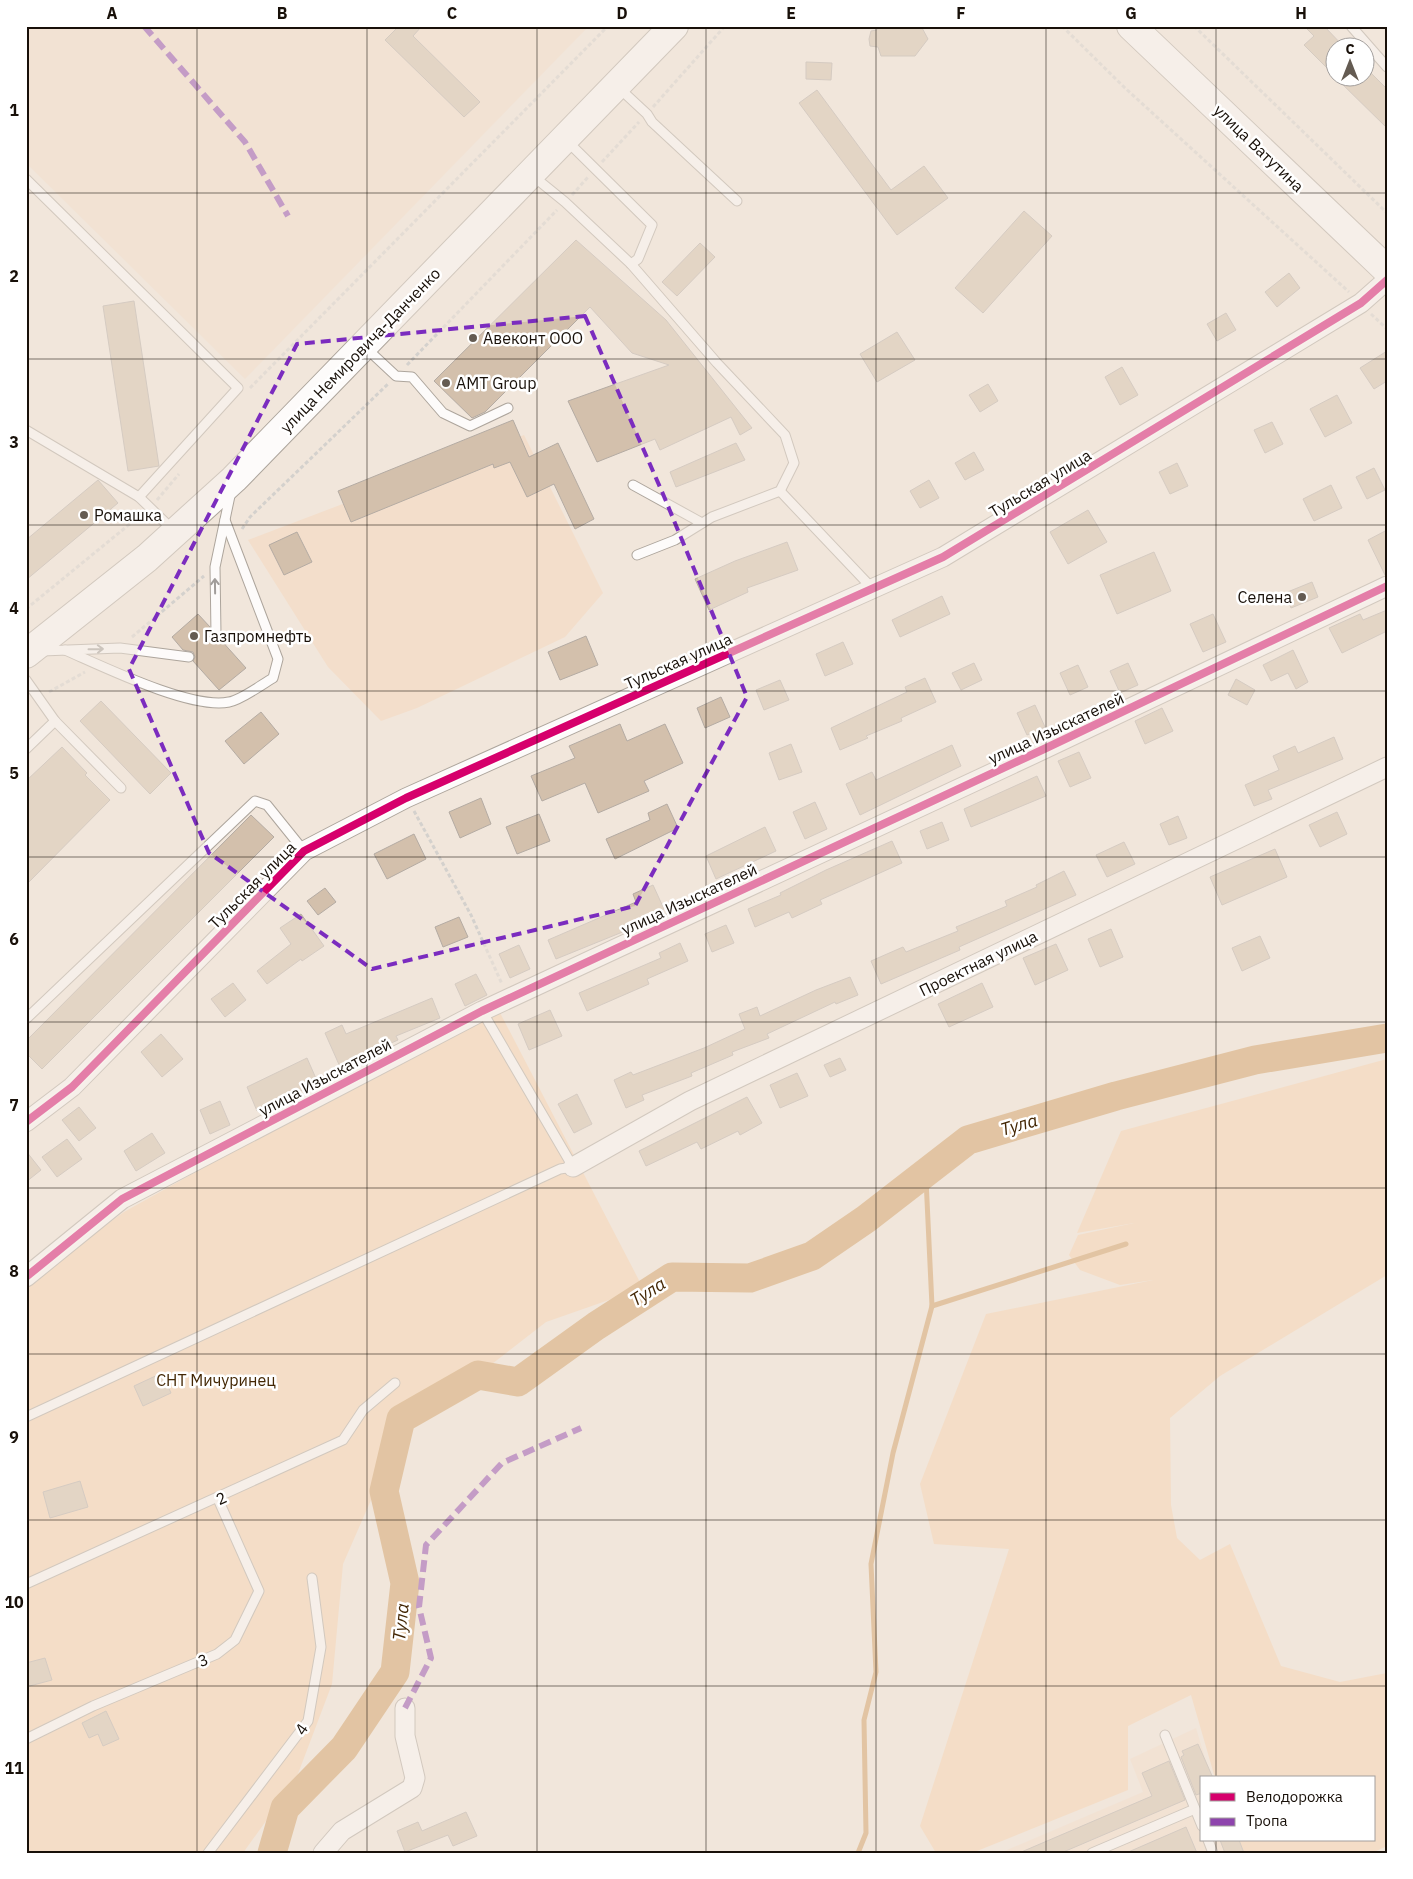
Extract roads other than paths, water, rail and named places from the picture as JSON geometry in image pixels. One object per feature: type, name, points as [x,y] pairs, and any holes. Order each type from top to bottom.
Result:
[{"type":"main road","name":"улица Немировича-Данченко","points":[[28,653],[176,533],[234,479],[674,26]]},
{"type":"main road","name":"улица Ватутина","points":[[1131,26],[1387,270]]},
{"type":"street","name":"Тульская улица","points":[[28,1116],[72,1087],[304,851],[406,798],[943,557],[1361,304],[1387,280]]},
{"type":"street","name":"улица Изыскателей","points":[[26,1277],[122,1199],[489,1008],[1042,750],[1387,586]]},
{"type":"street","name":"Проектная улица","points":[[573,1167],[690,1101],[1387,767]]},
{"type":"street","points":[[323,1853],[342,1831],[412,1788],[415,1778],[405,1736],[405,1708]]},
{"type":"lane","points":[[1351,26],[1387,67]]},
{"type":"lane","points":[[617,86],[647,114],[652,122],[737,201]]},
{"type":"lane","points":[[565,139],[652,226],[638,259],[631,264]]},
{"type":"lane","points":[[531,174],[566,202],[631,264],[717,363],[785,435],[794,463],[780,491],[712,517],[675,540],[637,555]]},
{"type":"lane","points":[[26,179],[238,388],[139,497]]},
{"type":"lane","points":[[364,346],[396,376],[412,377],[443,413],[470,426],[508,408]]},
{"type":"lane","points":[[26,430],[139,497],[176,533]]},
{"type":"lane","points":[[216,634],[215,566],[234,479]]},
{"type":"lane","points":[[633,484],[702,523]]},
{"type":"lane","points":[[780,491],[872,588]]},
{"type":"lane","points":[[65,650],[138,681],[201,703],[230,702],[273,678],[278,659],[225,520]]},
{"type":"lane","points":[[28,653],[120,648],[189,656]]},
{"type":"lane","points":[[26,680],[55,721],[121,788]]},
{"type":"lane","points":[[26,749],[55,721]]},
{"type":"lane","points":[[26,1020],[255,801],[266,805],[304,851]]},
{"type":"lane","points":[[26,1417],[560,1169],[573,1167],[489,1008]]},
{"type":"lane","name":"2","points":[[26,1584],[218,1499],[343,1440],[363,1410],[394,1384]]},
{"type":"lane","name":"3","points":[[26,1739],[93,1706],[217,1654],[235,1640],[259,1592],[218,1499]]},
{"type":"lane","name":"4","points":[[208,1853],[308,1721],[321,1647],[312,1578]]},
{"type":"lane","points":[[1165,1735],[1200,1821]]},
{"type":"lane","points":[[1092,1853],[1195,1809]]},
{"type":"waterway","name":"Тула","points":[[272,1853],[285,1808],[344,1748],[395,1672],[405,1583],[384,1491],[401,1419],[478,1375],[518,1382],[596,1326],[672,1277],[750,1278],[812,1256],[866,1219],[968,1140],[1116,1096],[1255,1060],[1387,1038]]},
{"type":"waterway","points":[[858,1853],[866,1833],[864,1720],[876,1672],[871,1564],[893,1453],[932,1306],[926,1179],[968,1140]]},
{"type":"waterway","points":[[932,1306],[1126,1244]]},
{"type":"place","name":"Авеконт ООО","points":[[473,338]]},
{"type":"place","name":"АМТ Group","points":[[446,383]]},
{"type":"place","name":"Ромашка","points":[[84,515]]},
{"type":"place","name":"Селена","points":[[1302,597]]},
{"type":"place","name":"Газпромнефть","points":[[194,636]]},
{"type":"park label","name":"СНТ Мичуринец","points":[[216,1380]]}]
